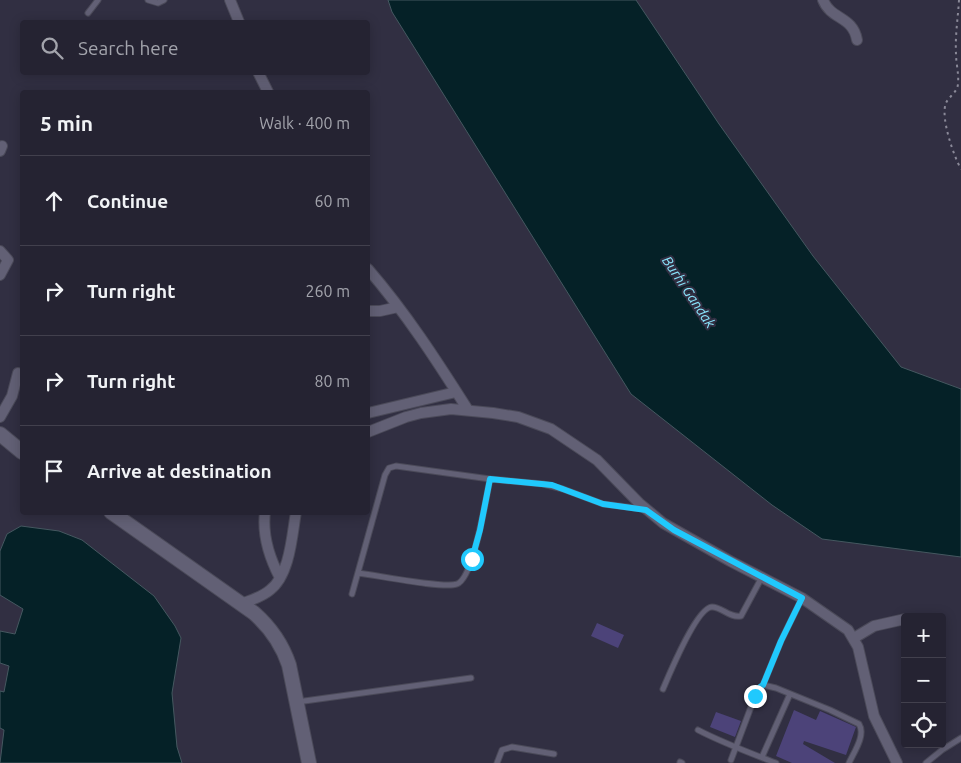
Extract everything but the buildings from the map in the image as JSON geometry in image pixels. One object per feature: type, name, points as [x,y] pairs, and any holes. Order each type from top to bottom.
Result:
[{"type":"street","points":[[230,0],[238,20]]},
{"type":"street","points":[[823,0],[826,6],[853,26],[856,31],[857,40]]},
{"type":"street","points":[[260,75],[267,90]]},
{"type":"street","points":[[0,251],[8,260],[0,275]]},
{"type":"street","points":[[370,272],[439,364],[468,410]]},
{"type":"street","points":[[370,311],[398,307]]},
{"type":"street","points":[[0,417],[12,396],[18,373]]},
{"type":"street","points":[[370,413],[456,392]]},
{"type":"street","points":[[370,431],[391,421],[421,413],[452,409],[518,417],[551,428],[597,460],[646,510],[674,530],[802,598],[848,630],[854,638],[862,658],[874,716],[898,763]]},
{"type":"street","points":[[0,434],[20,450]]},
{"type":"street","points":[[115,515],[263,620],[279,642],[289,665],[309,763]]},
{"type":"street","points":[[265,515],[264,534],[268,552],[280,578]]},
{"type":"street","points":[[241,604],[270,591],[280,578],[288,558],[295,515]]},
{"type":"street","points":[[854,638],[874,626],[901,620]]},
{"type":"lane","points":[[88,13],[98,0]]},
{"type":"lane","points":[[148,0],[158,3],[164,0]]},
{"type":"lane","points":[[352,594],[385,475],[390,468],[400,465],[490,479],[552,485],[603,504],[646,510]]},
{"type":"lane","points":[[358,573],[442,584],[458,584],[464,580],[480,530],[490,479]]},
{"type":"lane","points":[[663,689],[700,614],[707,608],[712,607],[732,616],[741,616],[762,577]]},
{"type":"lane","points":[[731,760],[757,691],[763,685],[781,641],[802,598]]},
{"type":"lane","points":[[297,702],[471,678]]},
{"type":"lane","points":[[763,685],[830,710],[859,724],[862,728],[861,736],[849,763]]},
{"type":"lane","points":[[762,758],[790,694]]},
{"type":"lane","points":[[698,730],[721,742],[736,746],[776,763]]},
{"type":"lane","points":[[926,763],[961,738]]},
{"type":"lane","points":[[496,763],[502,750],[512,747],[554,754]]},
{"type":"path","points":[[959,0],[955,48],[958,83],[955,93],[946,103],[945,118],[961,169]]},
{"type":"water","name":"Burhi Gandak","points":[[388,0],[636,0],[719,124],[813,256],[901,367],[961,389],[961,557],[822,539],[772,505],[631,394],[392,12]]},
{"type":"water","points":[[21,526],[59,531],[82,540],[154,596],[175,626],[181,638],[172,693],[177,747],[182,763],[0,763],[4,730],[0,728],[0,691],[4,692],[9,666],[0,663],[0,631],[15,634],[23,609],[0,595],[0,551],[7,534]]},
{"type":"route","points":[[472,559],[490,479],[552,485],[603,504],[646,510],[674,530],[802,598],[790,620],[763,685],[755,696]]}]
